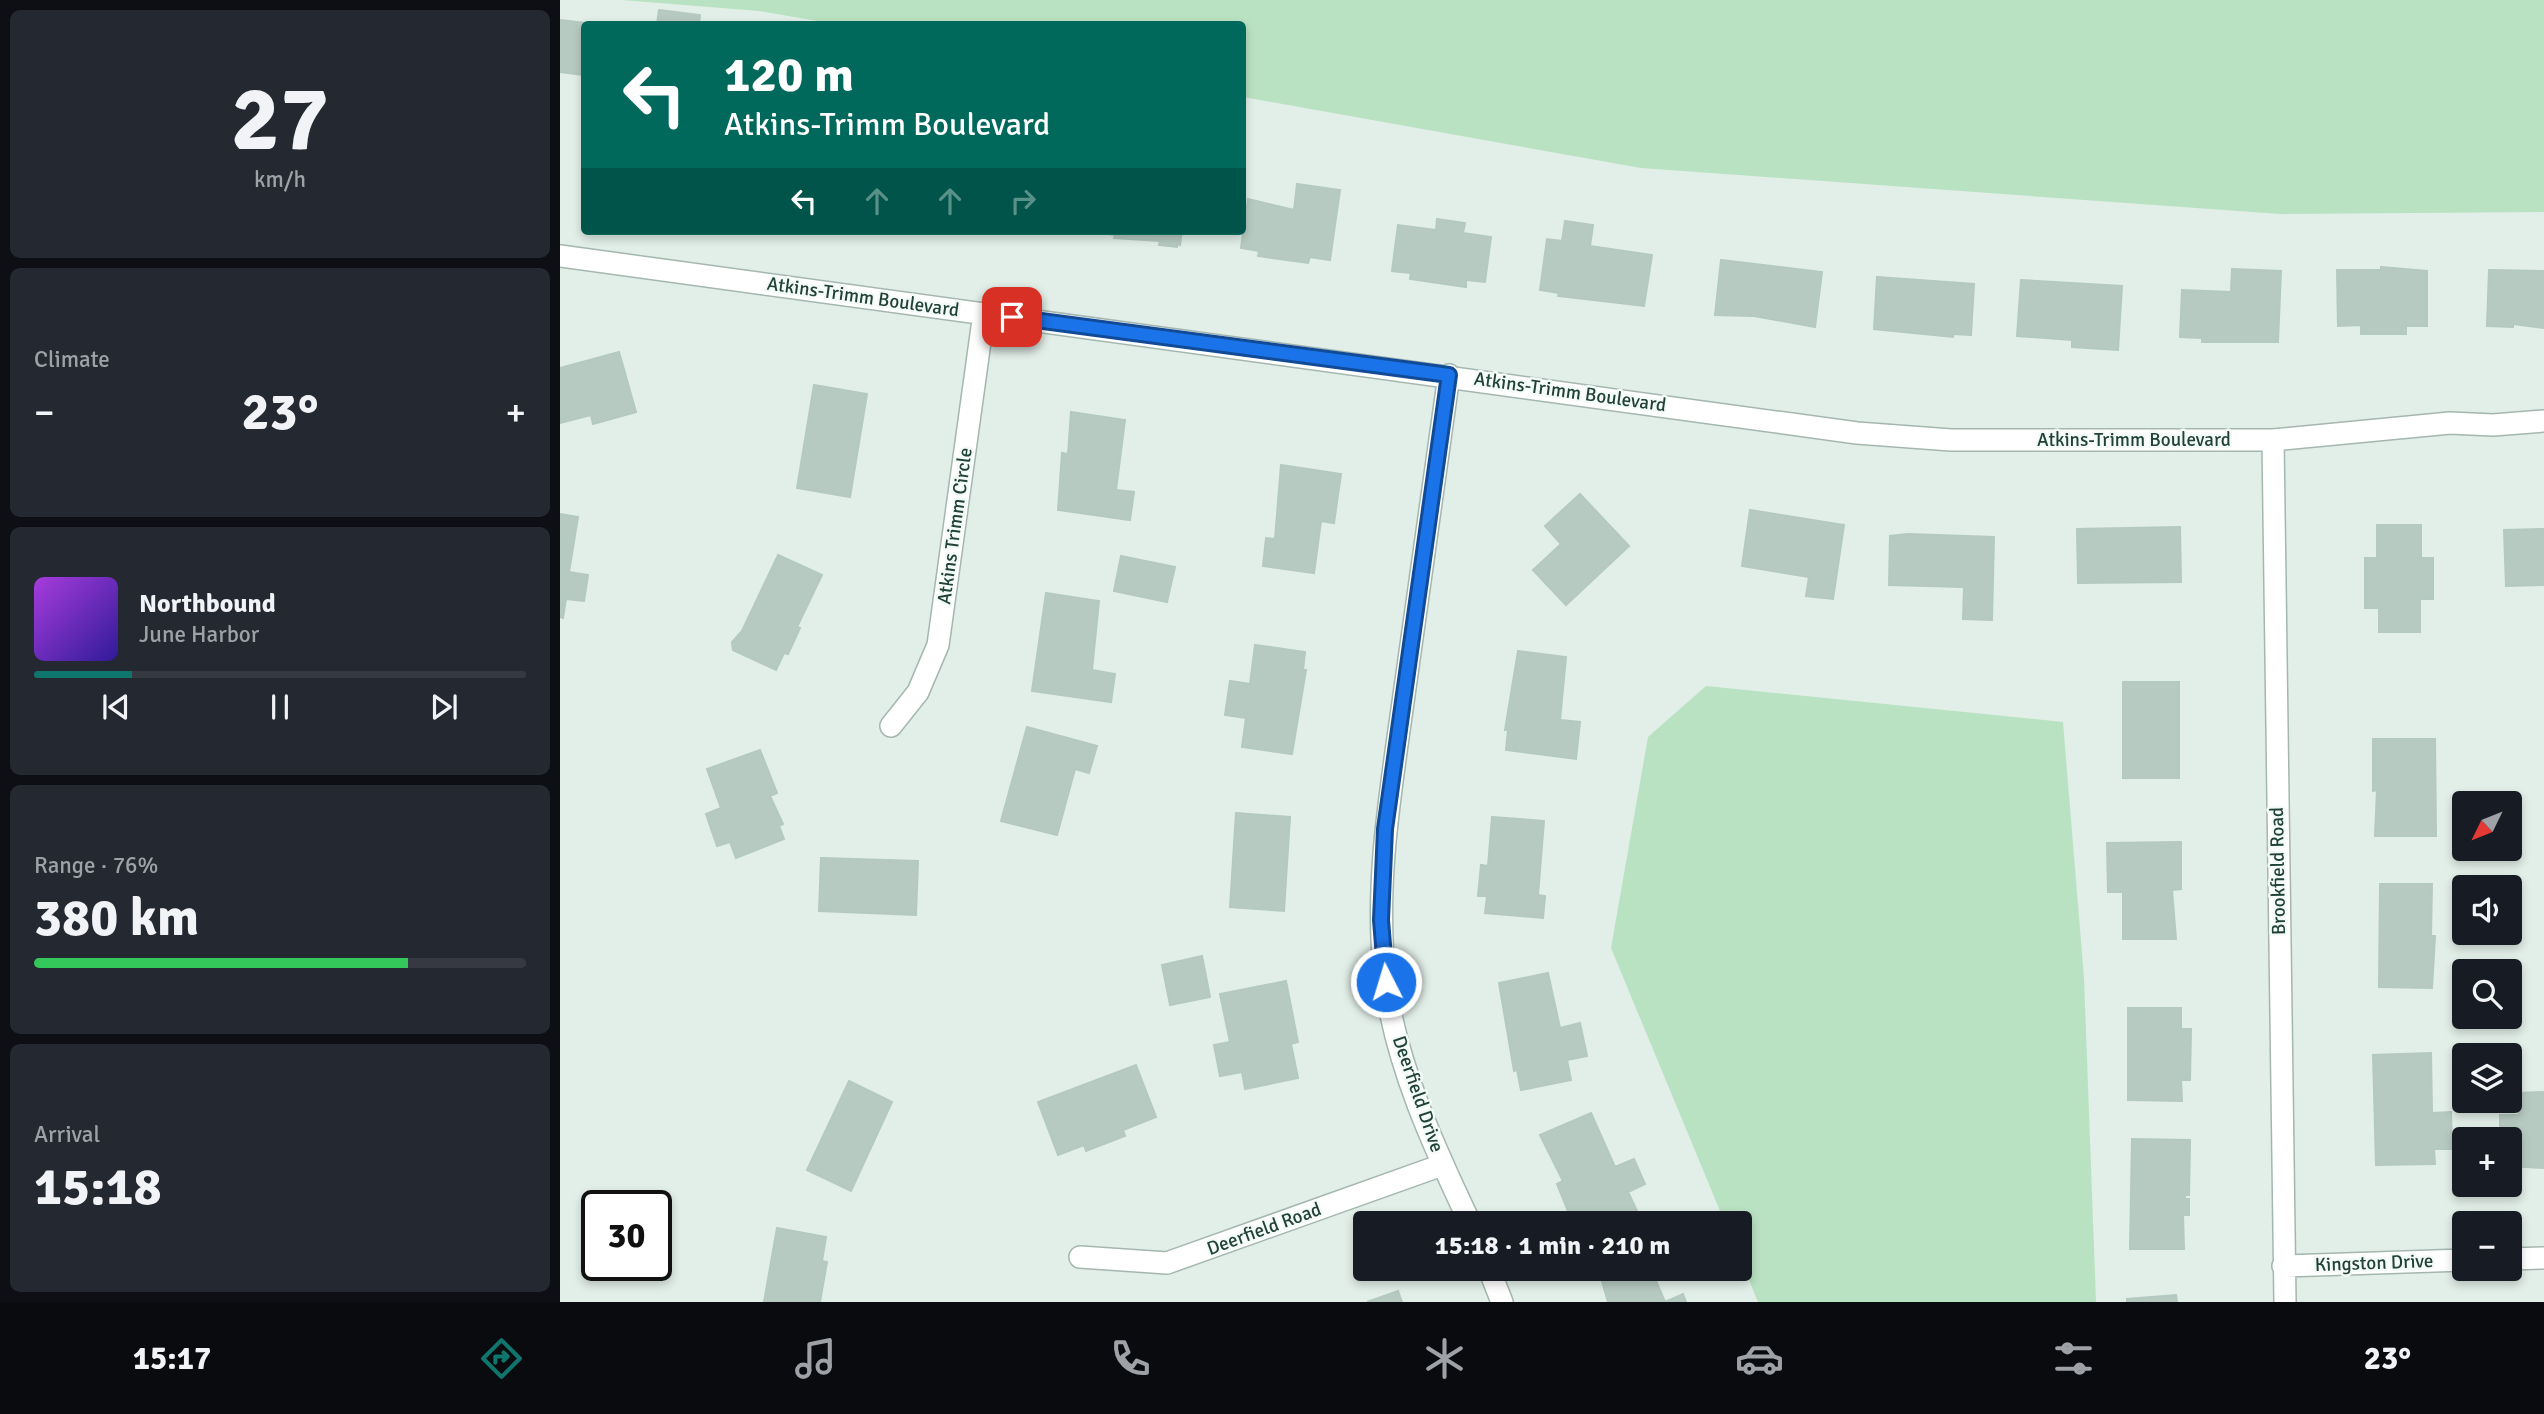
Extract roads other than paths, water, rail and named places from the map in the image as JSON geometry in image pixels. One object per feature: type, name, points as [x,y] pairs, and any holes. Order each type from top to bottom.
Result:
[{"type":"street","name":"Atkins-Trimm Boulevard","points":[[560,256],[1449,375],[1857,433],[1951,440],[2273,440],[2450,423],[2493,425],[2544,421]]},
{"type":"street","name":"Atkins Trimm Circle","points":[[891,726],[918,692],[938,645],[984,313]]},
{"type":"street","name":"Deerfield Drive","points":[[1449,375],[1385,829],[1381,920],[1386,982],[1397,1036],[1442,1165],[1464,1211]]},
{"type":"street","name":"Brookfield Road","points":[[2273,440],[2285,1302]]},
{"type":"street","name":"Deerfield Road","points":[[1080,1257],[1167,1263],[1442,1165]]},
{"type":"street","points":[[2522,1259],[2544,1258]]},
{"type":"street","name":"Kingston Drive","points":[[2283,1266],[2452,1260]]},
{"type":"street","points":[[1494,1281],[1502,1302]]}]
